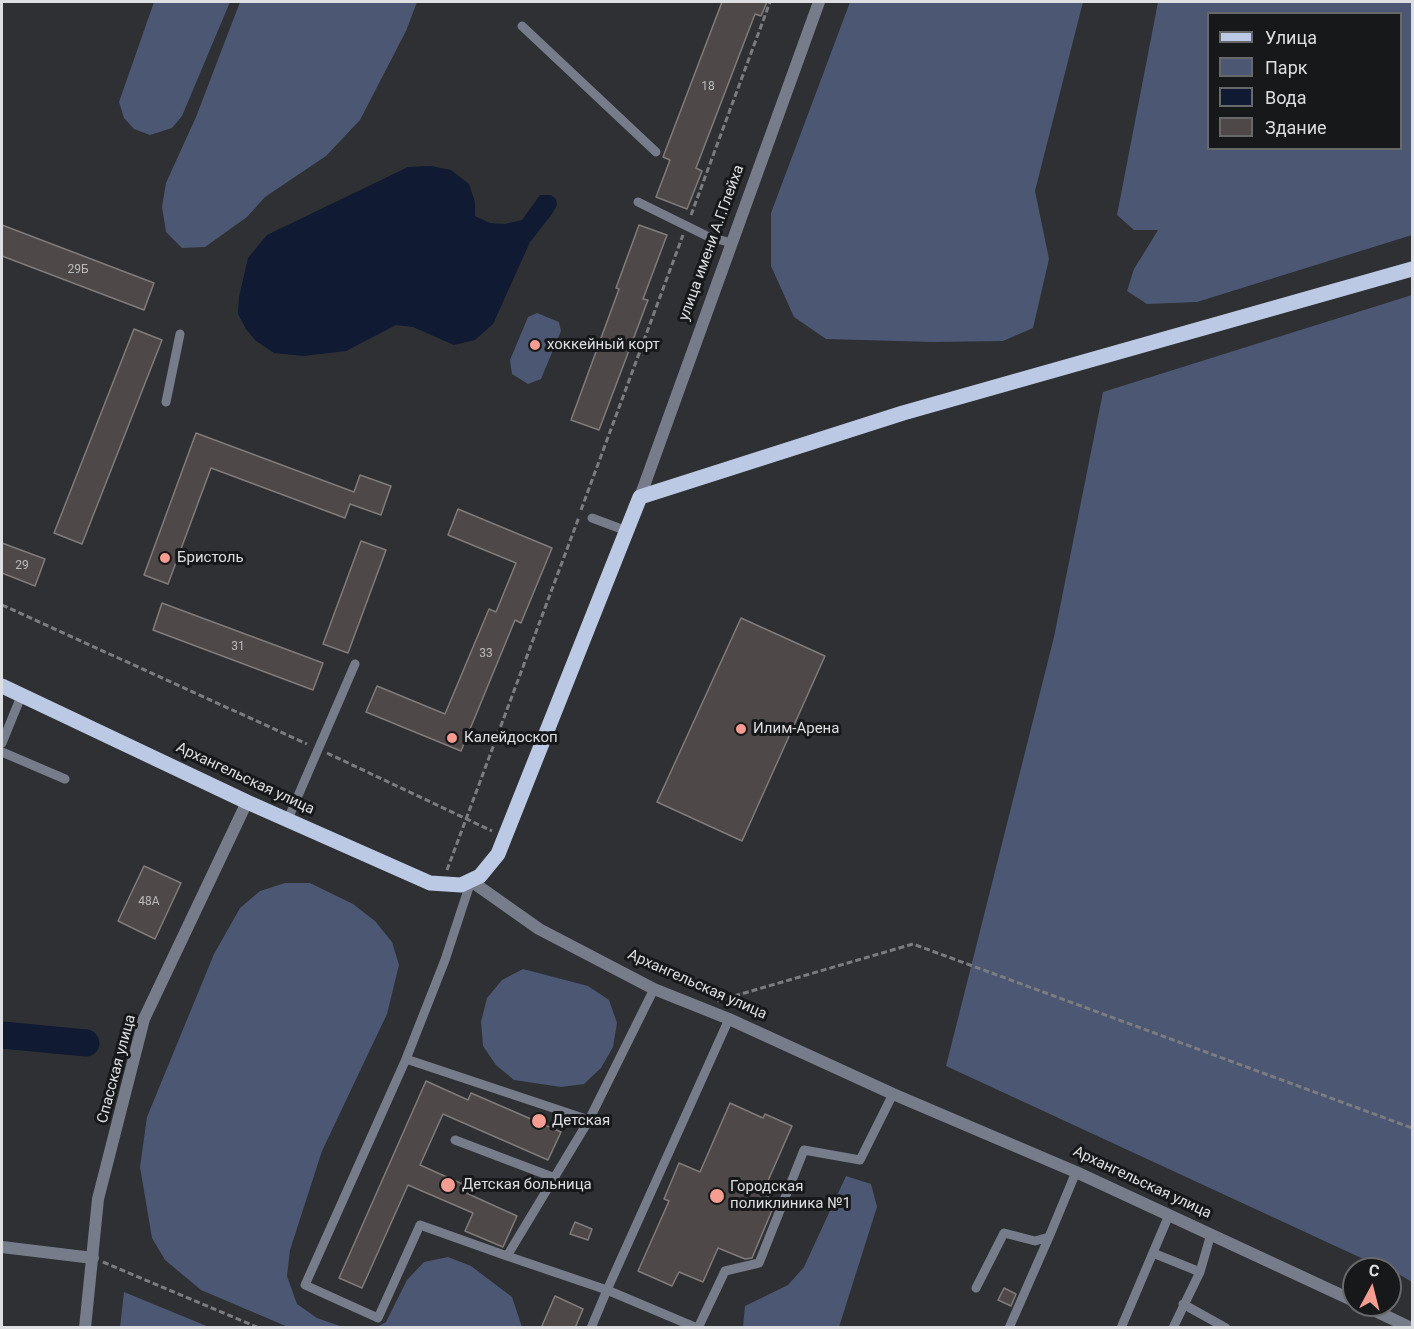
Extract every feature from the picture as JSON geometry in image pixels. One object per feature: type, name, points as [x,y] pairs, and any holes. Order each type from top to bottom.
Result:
[{"type":"main road","points":[[441,886],[471,881],[492,863],[640,497],[903,413],[1413,269]]},
{"type":"main road","name":"Архангельская улица","points":[[2,686],[247,802],[441,886]]},
{"type":"street","name":"улица имени А.Г.Глейха","points":[[640,497],[819,2]]},
{"type":"street","name":"Спасская улица","points":[[85,1328],[98,1199],[144,1019],[247,802]]},
{"type":"street","name":"Архангельская улица","points":[[471,881],[539,928],[654,989],[729,1019],[893,1094],[1076,1172],[1342,1295]]},
{"type":"street","points":[[2,1247],[93,1258]]},
{"type":"street","points":[[1388,1317],[1411,1328]]},
{"type":"lane","points":[[522,26],[656,152]]},
{"type":"lane","points":[[638,202],[709,237],[732,243]]},
{"type":"lane","points":[[166,402],[180,334]]},
{"type":"lane","points":[[592,518],[627,531]]},
{"type":"lane","points":[[288,819],[355,664]]},
{"type":"lane","points":[[2,742],[22,694]]},
{"type":"lane","points":[[2,752],[64,779]]},
{"type":"lane","points":[[471,881],[445,960],[406,1059],[305,1286],[378,1318],[420,1226],[608,1290],[698,1328],[725,1271],[759,1263],[804,1150],[860,1160],[893,1094]]},
{"type":"lane","points":[[507,1256],[589,1120],[654,989]]},
{"type":"lane","points":[[591,1328],[729,1019]]},
{"type":"lane","points":[[406,1059],[589,1120]]},
{"type":"lane","points":[[455,1140],[555,1178]]},
{"type":"lane","points":[[1009,1328],[1076,1172]]},
{"type":"lane","points":[[1121,1328],[1169,1215]]},
{"type":"lane","points":[[976,1288],[1004,1233],[1035,1241],[1049,1237]]},
{"type":"lane","points":[[1173,1328],[1200,1272],[1210,1234]]},
{"type":"lane","points":[[1153,1253],[1200,1272]]},
{"type":"lane","points":[[1183,1304],[1226,1328]]},
{"type":"path","points":[[441,886],[770,2]]},
{"type":"path","points":[[2,605],[318,748],[504,837]]},
{"type":"path","points":[[697,1007],[913,944],[1413,1128]]},
{"type":"path","points":[[93,1258],[260,1328]]},
{"type":"green space","points":[[154,2],[230,2],[182,116],[172,128],[150,135],[134,129],[124,118],[119,102]]},
{"type":"green space","points":[[240,2],[417,2],[406,31],[360,120],[326,156],[265,197],[247,217],[205,247],[182,248],[166,232],[162,207],[166,183],[196,117]]},
{"type":"green space","points":[[850,2],[1083,2],[1035,191],[1049,259],[1033,328],[1003,341],[826,339],[794,317],[771,266],[771,213]]},
{"type":"green space","points":[[1158,2],[1412,2],[1412,235],[1197,302],[1147,304],[1127,291],[1134,269],[1158,230],[1134,230],[1117,215]]},
{"type":"green space","points":[[1412,295],[1412,1282],[1402,1276],[1402,1257],[1359,1257],[946,1066],[1054,637],[1103,392]]},
{"type":"green space","name":"хоккейный корт","points":[[537,313],[559,322],[561,331],[541,379],[528,384],[512,374],[510,360],[528,317]]},
{"type":"green space","points":[[285,883],[310,883],[353,904],[375,921],[392,942],[399,965],[387,1014],[322,1151],[290,1250],[287,1276],[297,1304],[317,1318],[343,1327],[288,1327],[201,1290],[165,1260],[152,1238],[140,1167],[147,1117],[214,954],[240,908],[260,891]]},
{"type":"green space","points":[[523,969],[588,986],[609,1000],[617,1023],[613,1047],[601,1068],[584,1084],[561,1087],[514,1080],[496,1065],[483,1046],[481,1022],[487,998],[502,980]]},
{"type":"green space","points":[[846,1176],[871,1184],[877,1207],[839,1327],[743,1327],[745,1306],[788,1285],[804,1267]]},
{"type":"green space","points":[[448,1257],[471,1266],[512,1297],[522,1327],[377,1327],[386,1322],[407,1280],[424,1262]]},
{"type":"green space","points":[[124,1292],[209,1327],[120,1327]]},
{"type":"water","points":[[431,166],[451,170],[469,184],[475,202],[475,216],[490,223],[505,224],[522,220],[540,195],[551,195],[556,199],[557,205],[552,214],[530,242],[493,324],[475,340],[454,345],[413,327],[396,325],[346,351],[304,356],[274,353],[256,341],[238,314],[239,297],[248,258],[267,235],[408,167]]},
{"type":"building","points":[[722,2],[767,2],[761,16],[755,14],[696,168],[702,171],[687,209],[656,197],[670,160],[663,157]]},
{"type":"building","points":[[2,225],[154,283],[144,310],[2,256]]},
{"type":"building","points":[[639,225],[667,235],[643,299],[648,300],[599,430],[571,420],[619,289],[616,288]]},
{"type":"building","points":[[134,329],[162,340],[82,544],[54,533]]},
{"type":"building","points":[[196,433],[354,492],[360,475],[391,486],[381,515],[350,504],[345,518],[211,468],[168,584],[144,575]]},
{"type":"building","points":[[458,509],[552,548],[521,623],[515,620],[461,751],[366,712],[377,686],[445,714],[489,609],[496,612],[516,563],[448,535]]},
{"type":"building","points":[[361,541],[386,550],[348,653],[323,644]]},
{"type":"building","points":[[2,543],[45,559],[35,586],[2,573]]},
{"type":"building","points":[[162,603],[323,663],[313,690],[153,630]]},
{"type":"building","name":"Илим-Арена","points":[[741,618],[825,656],[742,841],[657,802]]},
{"type":"building","points":[[144,866],[181,883],[155,939],[118,921]]},
{"type":"building","name":"Детская больница","points":[[426,1081],[468,1100],[471,1093],[561,1132],[548,1160],[443,1114],[420,1165],[467,1186],[464,1192],[517,1216],[503,1247],[465,1231],[473,1213],[408,1185],[362,1288],[339,1278]]},
{"type":"building","name":"Городская поликлиника №1","points":[[730,1103],[763,1118],[765,1114],[792,1126],[764,1190],[770,1193],[765,1204],[773,1208],[752,1258],[745,1259],[718,1248],[703,1282],[679,1272],[672,1286],[638,1271],[669,1201],[664,1199],[679,1163],[700,1172]]},
{"type":"building","points":[[575,1222],[592,1229],[588,1240],[570,1234]]},
{"type":"building","points":[[1004,1288],[1016,1294],[1011,1306],[998,1300]]},
{"type":"building","points":[[555,1296],[583,1309],[575,1328],[541,1328]]},
{"type":"waterway","points":[[2,1035],[86,1043]]},
{"type":"place","name":"хоккейный корт","points":[[535,345]]},
{"type":"place","name":"Бристоль","points":[[165,558]]},
{"type":"place","name":"Илим-Арена","points":[[741,729]]},
{"type":"place","name":"Калейдоскоп","points":[[452,738]]},
{"type":"place","name":"Детская","points":[[539,1121]]},
{"type":"place","name":"Детская больница","points":[[448,1185]]},
{"type":"place","name":"Городская поликлиника №1","points":[[717,1196]]}]
